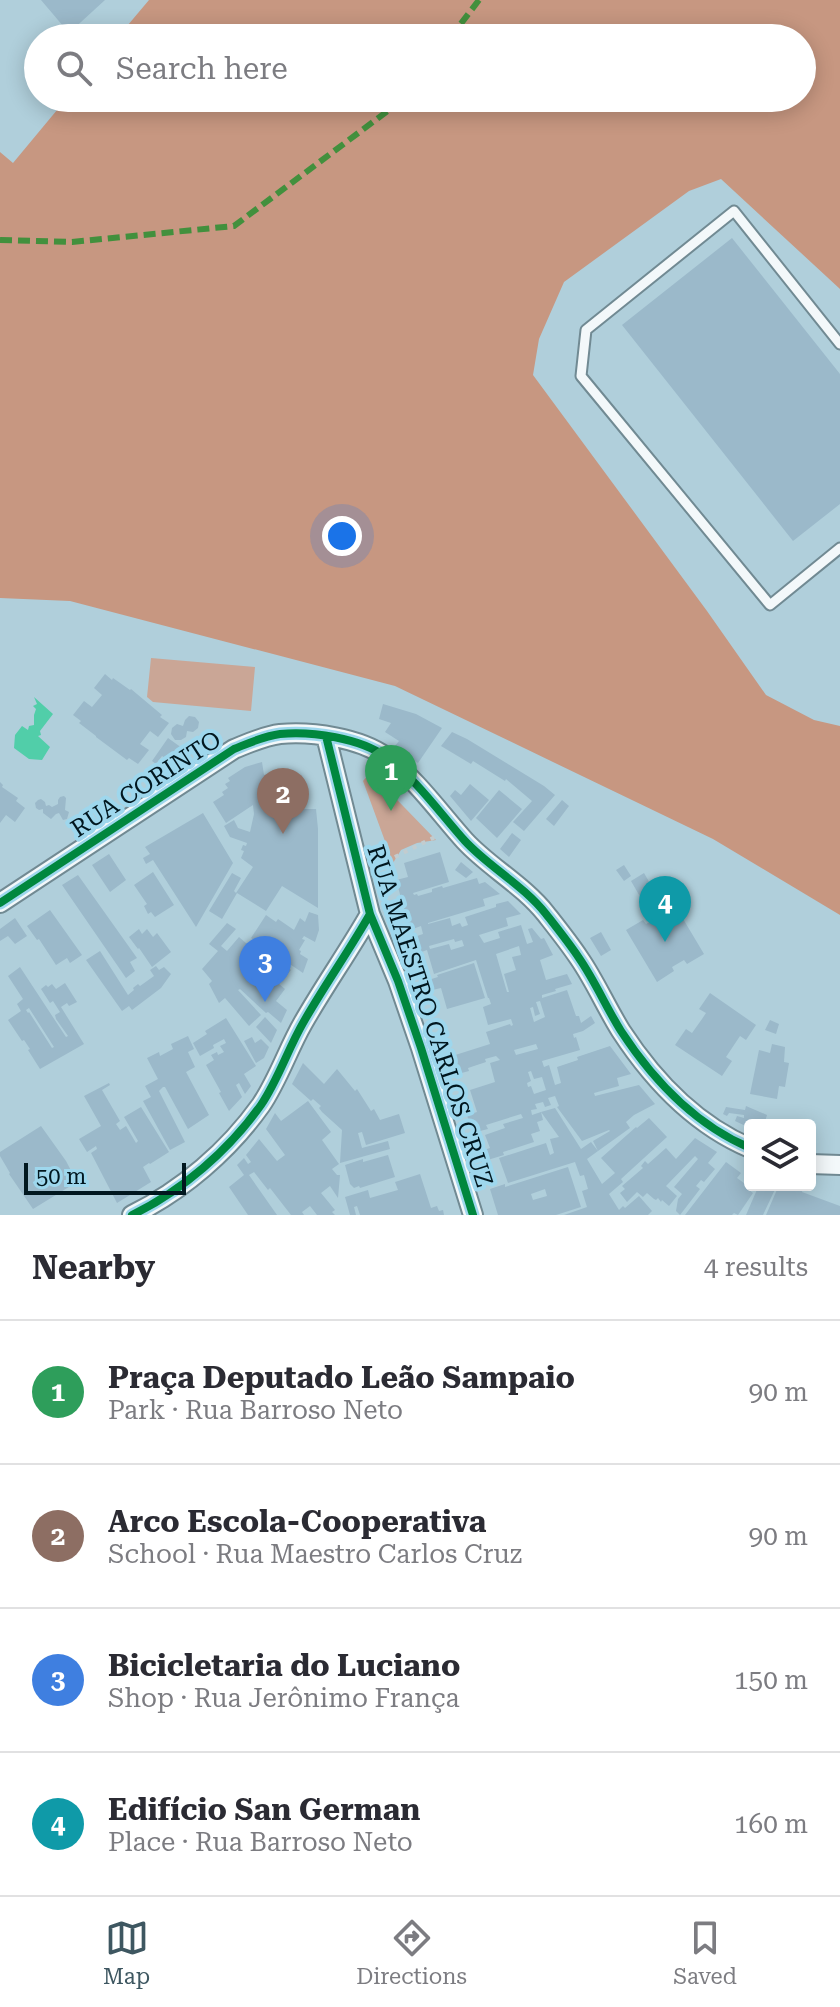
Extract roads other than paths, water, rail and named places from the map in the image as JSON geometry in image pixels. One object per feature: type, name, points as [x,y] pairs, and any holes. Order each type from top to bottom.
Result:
[{"type":"street","name":"RUA CORINTO","points":[[0,903],[234,749],[279,734],[312,733],[353,742],[384,755],[420,788],[467,843],[529,896],[580,959],[632,1048],[684,1106],[721,1133],[744,1145]]},
{"type":"street","name":"RUA MAESTRO CARLOS CRUZ","points":[[326,736],[370,914],[421,1048],[473,1215]]},
{"type":"street","points":[[132,1215],[170,1194],[203,1168],[262,1104],[303,1023],[370,914]]},
{"type":"street","points":[[816,1164],[840,1165]]},
{"type":"lane","points":[[840,344],[734,211],[586,330],[581,376],[770,605],[840,548]]},
{"type":"place","name":"Praça Deputado Leão Sampaio","points":[[391,811]]},
{"type":"place","name":"Arco Escola-Cooperativa","points":[[283,834]]},
{"type":"place","name":"Edifício San German","points":[[665,942]]},
{"type":"place","name":"Bicicletaria do Luciano","points":[[265,1002]]}]
